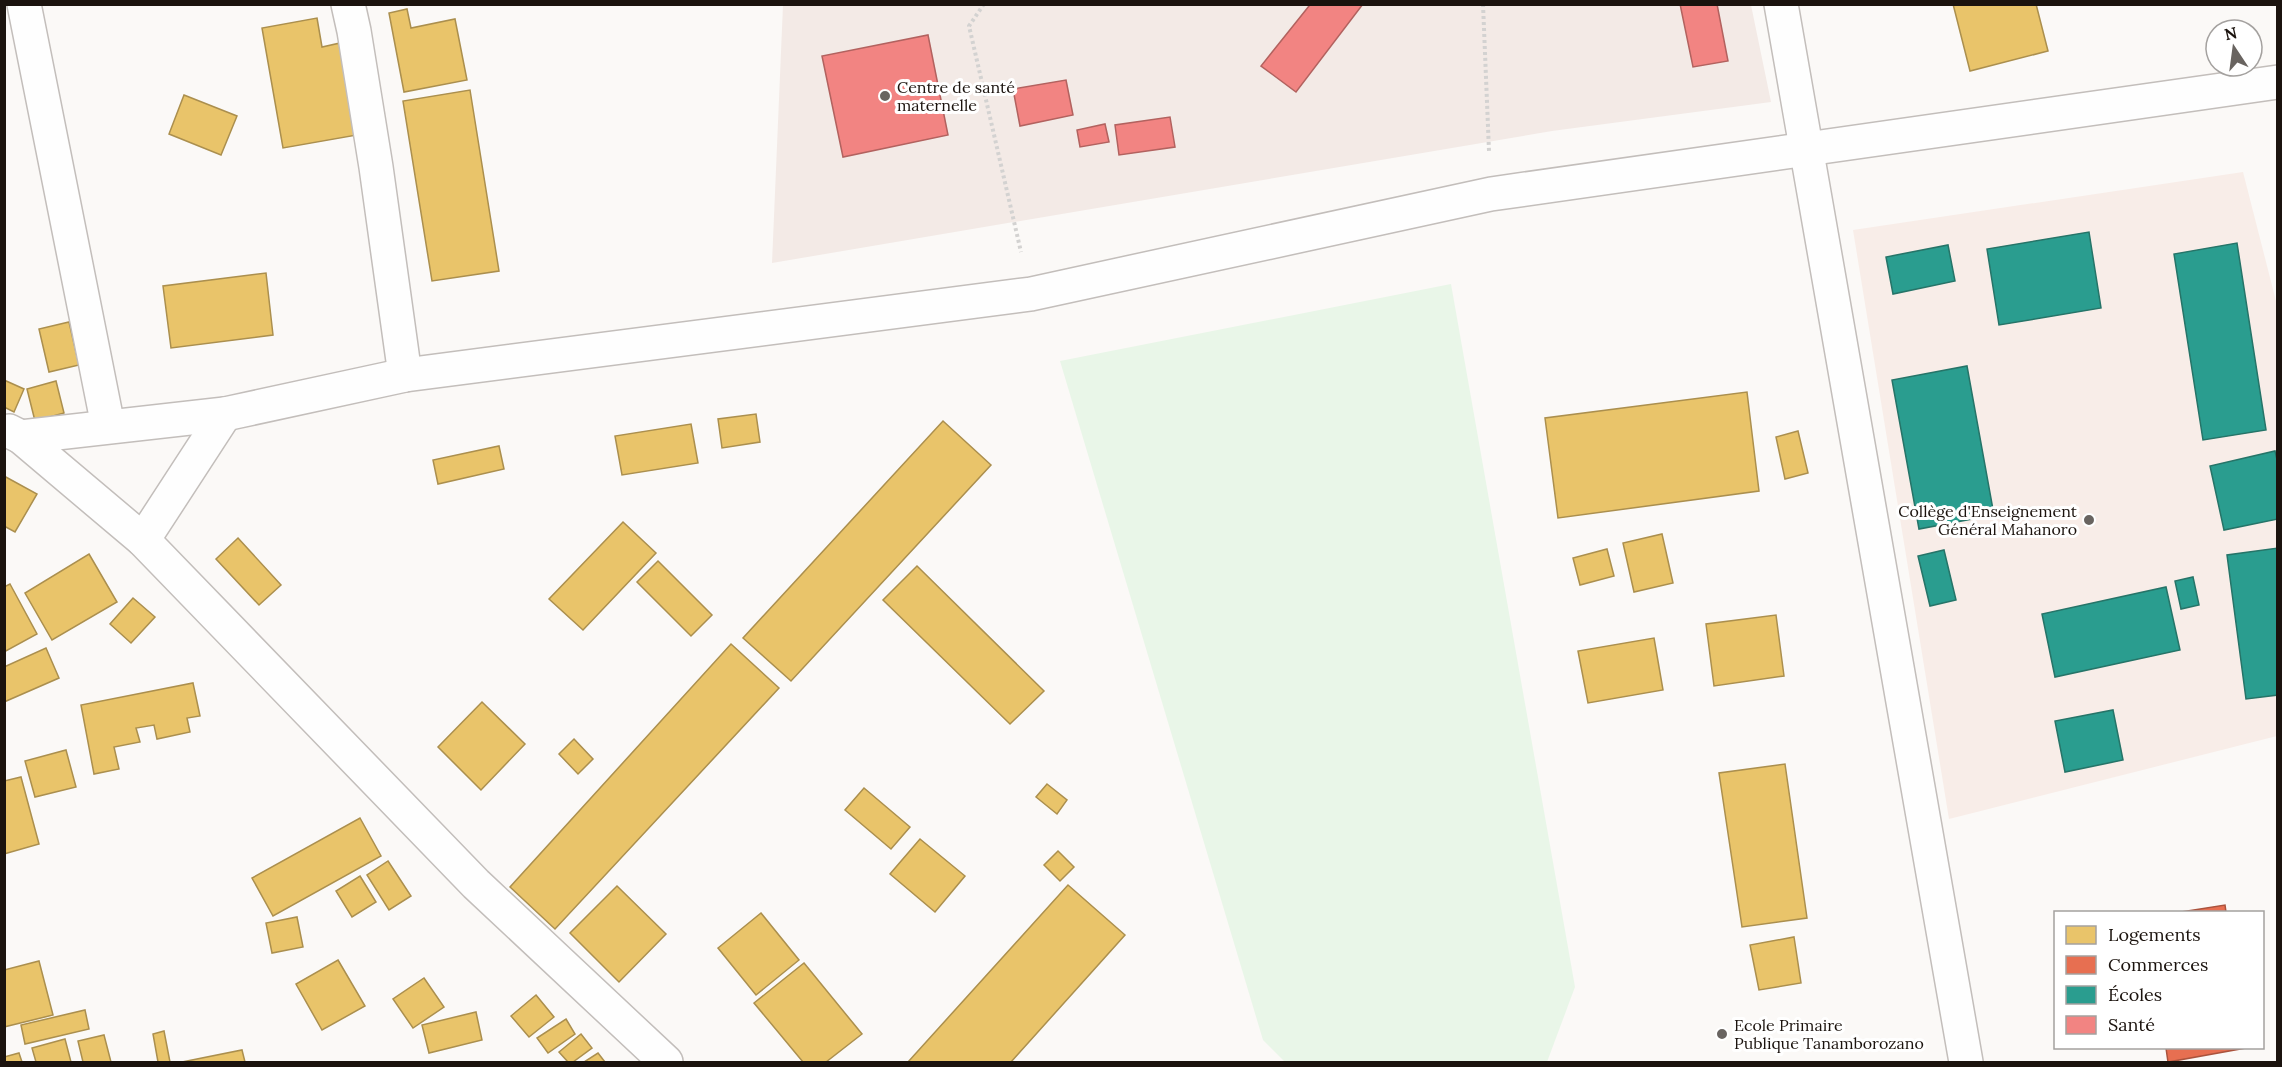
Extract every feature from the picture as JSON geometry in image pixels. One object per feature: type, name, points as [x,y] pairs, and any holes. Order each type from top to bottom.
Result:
[{"type":"street","points":[[24,4],[108,426]]},
{"type":"street","points":[[348,4],[376,167],[405,375]]},
{"type":"street","points":[[1781,4],[1966,1062]]},
{"type":"street","points":[[13,433],[225,414],[405,375],[1031,294],[1491,194],[2277,82]]},
{"type":"street","points":[[143,540],[225,414]]},
{"type":"street","points":[[13,433],[143,540],[476,884],[666,1062]]},
{"type":"path","points":[[984,4],[969,26],[1031,294]]},
{"type":"path","points":[[1483,4],[1491,194]]},
{"type":"shaded area","points":[[783,5],[1751,5],[1771,102],[1552,131],[772,263]]},
{"type":"shaded area","name":"Collège d'Enseignement Général Mahanoro","points":[[2243,172],[2277,305],[2277,736],[1949,819],[1853,230]]},
{"type":"green space","points":[[1451,284],[1575,987],[1547,1062],[1285,1062],[1263,1040],[1060,361]]},
{"type":"building: Logements","points":[[1953,4],[2036,4],[2048,51],[1970,71]]},
{"type":"building: Logements","points":[[407,9],[411,28],[455,19],[467,80],[404,92],[389,13]]},
{"type":"building: Logements","points":[[317,18],[322,47],[340,43],[357,135],[283,148],[262,28]]},
{"type":"building: Logements","points":[[470,90],[499,271],[432,281],[403,101]]},
{"type":"building: Logements","points":[[184,95],[237,116],[221,155],[169,134]]},
{"type":"building: Logements","points":[[266,273],[273,335],[171,348],[163,286]]},
{"type":"building: Logements","points":[[69,322],[79,365],[49,372],[39,329]]},
{"type":"building: Logements","points":[[4,380],[24,389],[14,412],[4,407]]},
{"type":"building: Logements","points":[[56,381],[64,413],[35,421],[27,389]]},
{"type":"building: Logements","points":[[1747,392],[1759,491],[1558,518],[1545,418]]},
{"type":"building: Logements","points":[[756,414],[760,442],[722,448],[718,419]]},
{"type":"building: Logements","points":[[943,421],[991,465],[791,681],[743,638]]},
{"type":"building: Logements","points":[[691,424],[698,463],[622,475],[615,436]]},
{"type":"building: Logements","points":[[1798,431],[1808,473],[1785,479],[1776,437]]},
{"type":"building: Logements","points":[[499,446],[504,469],[438,484],[433,460]]},
{"type":"building: Logements","points":[[4,476],[37,494],[15,532],[4,526]]},
{"type":"building: Logements","points":[[623,522],[656,553],[583,630],[549,599]]},
{"type":"building: Logements","points":[[1662,534],[1673,583],[1634,592],[1623,543]]},
{"type":"building: Logements","points":[[238,538],[281,585],[259,605],[216,559]]},
{"type":"building: Logements","points":[[1607,549],[1614,576],[1580,585],[1573,558]]},
{"type":"building: Logements","points":[[89,554],[117,602],[52,640],[25,593]]},
{"type":"building: Logements","points":[[658,561],[712,615],[691,636],[637,582]]},
{"type":"building: Logements","points":[[917,566],[1044,691],[1010,724],[883,600]]},
{"type":"building: Logements","points":[[10,584],[37,634],[4,652],[4,587]]},
{"type":"building: Logements","points":[[133,598],[155,617],[131,643],[110,624]]},
{"type":"building: Logements","points":[[1776,615],[1784,676],[1714,686],[1706,624]]},
{"type":"building: Logements","points":[[1654,638],[1663,690],[1588,703],[1578,651]]},
{"type":"building: Logements","points":[[731,644],[779,688],[555,929],[510,887]]},
{"type":"building: Logements","points":[[46,648],[59,678],[4,702],[4,667]]},
{"type":"building: Logements","points":[[193,683],[200,716],[187,718],[190,732],[157,739],[154,725],[136,728],[140,742],[114,747],[119,769],[94,774],[81,705]]},
{"type":"building: Logements","points":[[482,702],[525,744],[481,790],[438,747]]},
{"type":"building: Logements","points":[[574,739],[593,759],[578,774],[559,754]]},
{"type":"building: Logements","points":[[66,750],[76,787],[35,797],[25,761]]},
{"type":"building: Logements","points":[[1785,764],[1807,918],[1742,927],[1719,773]]},
{"type":"building: Logements","points":[[21,777],[39,844],[4,854],[4,781]]},
{"type":"building: Logements","points":[[1047,784],[1067,800],[1057,814],[1036,797]]},
{"type":"building: Logements","points":[[864,788],[910,827],[891,849],[845,810]]},
{"type":"building: Logements","points":[[360,818],[381,856],[273,916],[252,878]]},
{"type":"building: Logements","points":[[920,839],[965,876],[935,912],[890,874]]},
{"type":"building: Logements","points":[[1058,851],[1074,867],[1060,881],[1044,865]]},
{"type":"building: Logements","points":[[388,861],[411,896],[389,910],[367,875]]},
{"type":"building: Logements","points":[[360,876],[376,902],[352,917],[336,891]]},
{"type":"building: Logements","points":[[1068,885],[1125,935],[1011,1062],[908,1062]]},
{"type":"building: Logements","points":[[617,886],[666,934],[619,982],[570,933]]},
{"type":"building: Logements","points":[[761,913],[799,960],[756,995],[718,948]]},
{"type":"building: Logements","points":[[297,917],[303,947],[272,953],[266,923]]},
{"type":"building: Logements","points":[[1794,937],[1801,983],[1759,990],[1750,945]]},
{"type":"building: Logements","points":[[338,960],[365,1006],[322,1030],[296,984]]},
{"type":"building: Logements","points":[[39,961],[53,1015],[4,1027],[4,970]]},
{"type":"building: Logements","points":[[804,963],[862,1034],[826,1062],[803,1062],[754,1003]]},
{"type":"building: Logements","points":[[424,978],[444,1007],[413,1028],[393,999]]},
{"type":"building: Logements","points":[[536,995],[554,1017],[529,1037],[511,1016]]},
{"type":"building: Logements","points":[[85,1010],[89,1029],[25,1044],[21,1025]]},
{"type":"building: Logements","points":[[476,1012],[482,1040],[429,1053],[422,1025]]},
{"type":"building: Logements","points":[[566,1019],[575,1034],[548,1053],[537,1038]]},
{"type":"building: Logements","points":[[164,1031],[170,1062],[158,1062],[153,1034]]},
{"type":"building: Logements","points":[[581,1034],[592,1048],[573,1062],[568,1062],[559,1052]]},
{"type":"building: Logements","points":[[104,1035],[111,1062],[83,1062],[78,1041]]},
{"type":"building: Logements","points":[[65,1039],[71,1062],[36,1062],[32,1048]]},
{"type":"building: Logements","points":[[242,1050],[245,1062],[182,1062]]},
{"type":"building: Logements","points":[[19,1053],[22,1062],[4,1062],[4,1057]]},
{"type":"building: Logements","points":[[598,1053],[605,1062],[584,1062]]},
{"type":"building: Commerces","points":[[2225,905],[2226,911],[2187,911]]},
{"type":"building: Commerces","points":[[2166,1049],[2240,1049],[2168,1062]]},
{"type":"building: Écoles","points":[[2089,232],[2101,308],[1999,325],[1987,249]]},
{"type":"building: Écoles","points":[[2237,243],[2266,430],[2203,440],[2174,254]]},
{"type":"building: Écoles","points":[[1948,245],[1955,281],[1893,294],[1886,257]]},
{"type":"building: Écoles","points":[[1967,366],[1994,515],[1919,529],[1892,380]]},
{"type":"building: Écoles","points":[[2275,451],[2278,464],[2278,519],[2224,530],[2210,466]]},
{"type":"building: Écoles","points":[[2278,548],[2278,695],[2246,699],[2227,555]]},
{"type":"building: Écoles","points":[[1944,550],[1956,600],[1930,606],[1918,556]]},
{"type":"building: Écoles","points":[[2193,577],[2199,605],[2181,609],[2175,581]]},
{"type":"building: Écoles","points":[[2166,587],[2180,650],[2055,677],[2042,614]]},
{"type":"building: Écoles","points":[[2113,710],[2123,760],[2065,772],[2055,721]]},
{"type":"building: Santé","points":[[1307,4],[1363,4],[1296,92],[1261,66],[1309,6]]},
{"type":"building: Santé","points":[[1680,4],[1717,4],[1728,61],[1693,67]]},
{"type":"building: Santé","name":"Centre de santé maternelle","points":[[928,35],[948,135],[843,157],[822,56]]},
{"type":"building: Santé","points":[[1066,80],[1073,115],[1020,126],[1013,89]]},
{"type":"building: Santé","points":[[1170,117],[1175,147],[1119,155],[1115,125]]},
{"type":"building: Santé","points":[[1105,124],[1109,142],[1080,147],[1077,130]]},
{"type":"place","name":"Centre de santé maternelle","points":[[885,96]]},
{"type":"place","name":"Collège d'Enseignement Général Mahanoro","points":[[2089,520]]},
{"type":"place","name":"Ecole Primaire Publique Tanamborozano","points":[[1722,1034]]}]
